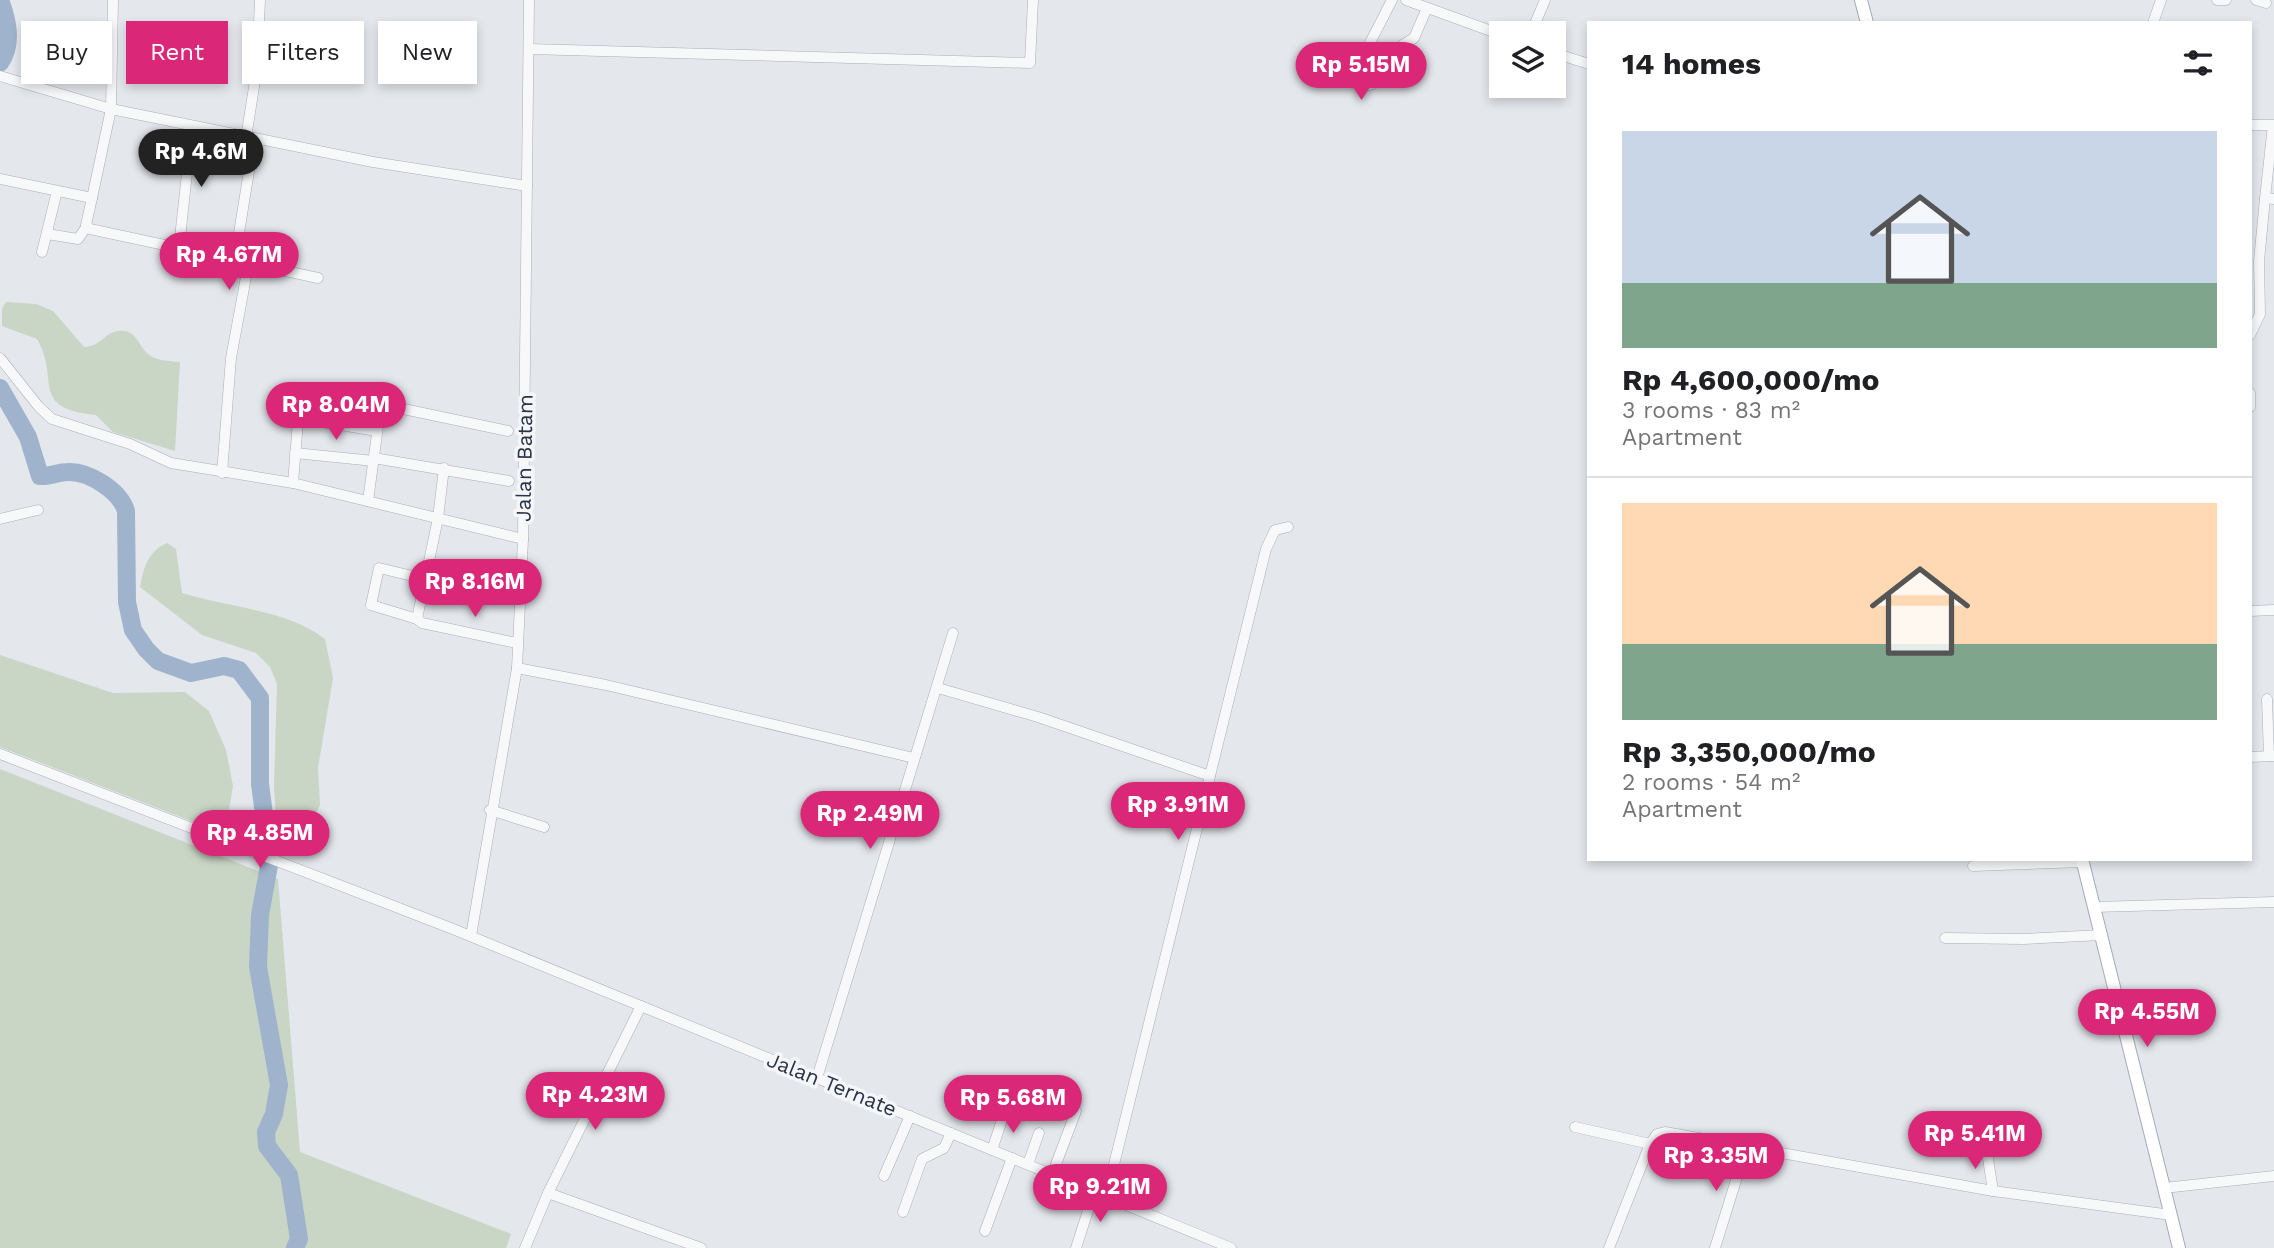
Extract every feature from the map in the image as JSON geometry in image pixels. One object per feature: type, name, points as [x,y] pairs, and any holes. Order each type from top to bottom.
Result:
[{"type":"main road","points":[[1861,0],[1866,21]]},
{"type":"main road","points":[[2082,861],[2179,1248]]},
{"type":"street","points":[[47,234],[78,239],[86,226],[111,109],[113,0]]},
{"type":"street","points":[[235,258],[257,68],[260,0]]},
{"type":"street","name":"Jalan Batam","points":[[471,936],[517,668],[523,540],[529,0]]},
{"type":"street","points":[[529,50],[1030,63],[1033,0]]},
{"type":"street","points":[[1392,0],[1355,72],[1356,80],[1363,87],[1373,85],[1391,52],[1414,38],[1427,8]]},
{"type":"street","points":[[1406,0],[1489,30]]},
{"type":"street","points":[[1535,21],[1543,0]]},
{"type":"street","points":[[2154,21],[2161,0]]},
{"type":"street","points":[[2217,0],[2226,0]]},
{"type":"street","points":[[1566,57],[1587,63]]},
{"type":"street","points":[[0,76],[111,109],[192,127],[428,172],[527,186]]},
{"type":"street","points":[[2252,125],[2274,125],[2269,199],[2254,321]]},
{"type":"street","points":[[179,247],[192,127]]},
{"type":"street","points":[[0,179],[93,198]]},
{"type":"street","points":[[43,252],[57,191]]},
{"type":"street","points":[[86,226],[318,278]]},
{"type":"street","points":[[222,472],[230,358],[249,261]]},
{"type":"street","points":[[0,358],[39,407],[60,423],[130,444],[171,463],[293,483],[523,540]]},
{"type":"street","points":[[293,483],[300,396],[304,388],[508,430]]},
{"type":"street","points":[[368,501],[381,404]]},
{"type":"street","points":[[298,418],[377,431]]},
{"type":"street","points":[[295,453],[444,468],[509,481]]},
{"type":"street","points":[[417,618],[438,519],[444,468]]},
{"type":"street","points":[[0,519],[38,510]]},
{"type":"street","points":[[1106,1197],[1266,549],[1275,530],[1288,527]]},
{"type":"street","points":[[517,643],[422,623],[417,618],[372,606],[376,575],[381,568],[520,589]]},
{"type":"street","points":[[2252,611],[2274,610]]},
{"type":"street","points":[[817,1078],[953,633]]},
{"type":"street","points":[[517,668],[606,685],[914,758]]},
{"type":"street","points":[[938,688],[1038,717],[1210,776]]},
{"type":"street","points":[[2252,757],[2272,756],[2267,699]]},
{"type":"street","name":"Jalan Ternate","points":[[0,754],[471,936],[1231,1248]]},
{"type":"street","points":[[491,810],[544,827]]},
{"type":"street","points":[[1973,866],[2082,861]]},
{"type":"street","points":[[2094,907],[2274,902]]},
{"type":"street","points":[[1945,938],[2024,939],[2102,935]]},
{"type":"street","points":[[525,1248],[548,1193],[641,1006]]},
{"type":"street","points":[[992,1150],[1005,1111]]},
{"type":"street","points":[[1052,1175],[1076,1111]]},
{"type":"street","points":[[884,1176],[909,1116]]},
{"type":"street","points":[[1575,1127],[1650,1143]]},
{"type":"street","points":[[1609,1248],[1650,1143],[1657,1134],[1665,1132],[1993,1191],[2171,1215]]},
{"type":"street","points":[[903,1212],[922,1158],[944,1148],[951,1133]]},
{"type":"street","points":[[1028,1164],[1040,1133]]},
{"type":"street","points":[[1986,1146],[1993,1191]]},
{"type":"street","points":[[1715,1248],[1745,1148]]},
{"type":"street","points":[[985,1231],[1012,1158]]},
{"type":"street","points":[[2164,1188],[2274,1176]]},
{"type":"street","points":[[1076,1248],[1094,1192]]},
{"type":"street","points":[[548,1193],[701,1248]]},
{"type":"green space","points":[[6,302],[36,304],[53,311],[84,347],[95,344],[113,332],[124,331],[132,334],[150,356],[180,362],[175,451],[113,432],[96,415],[61,406],[50,390],[44,354],[37,339],[2,326],[2,309]]},
{"type":"green space","points":[[167,543],[176,549],[182,593],[276,615],[310,629],[325,639],[333,678],[318,768],[320,805],[305,835],[300,855],[278,851],[274,786],[277,684],[270,667],[256,653],[202,635],[140,587],[148,560]]},
{"type":"green space","points":[[0,655],[113,693],[185,692],[209,711],[226,750],[233,786],[225,834],[0,747]]},
{"type":"green space","points":[[0,769],[278,879],[300,1152],[511,1234],[506,1248],[0,1248]]},
{"type":"waterway","points":[[0,0],[8,40],[0,63]]},
{"type":"waterway","points":[[0,388],[28,437],[40,476],[68,472],[85,475],[111,490],[123,504],[126,511],[127,602],[133,630],[146,649],[158,661],[191,673],[224,666],[239,670],[260,698],[260,784],[270,860],[260,915],[258,967],[279,1085],[274,1114],[266,1132],[267,1146],[289,1175],[299,1239],[295,1248]]}]
